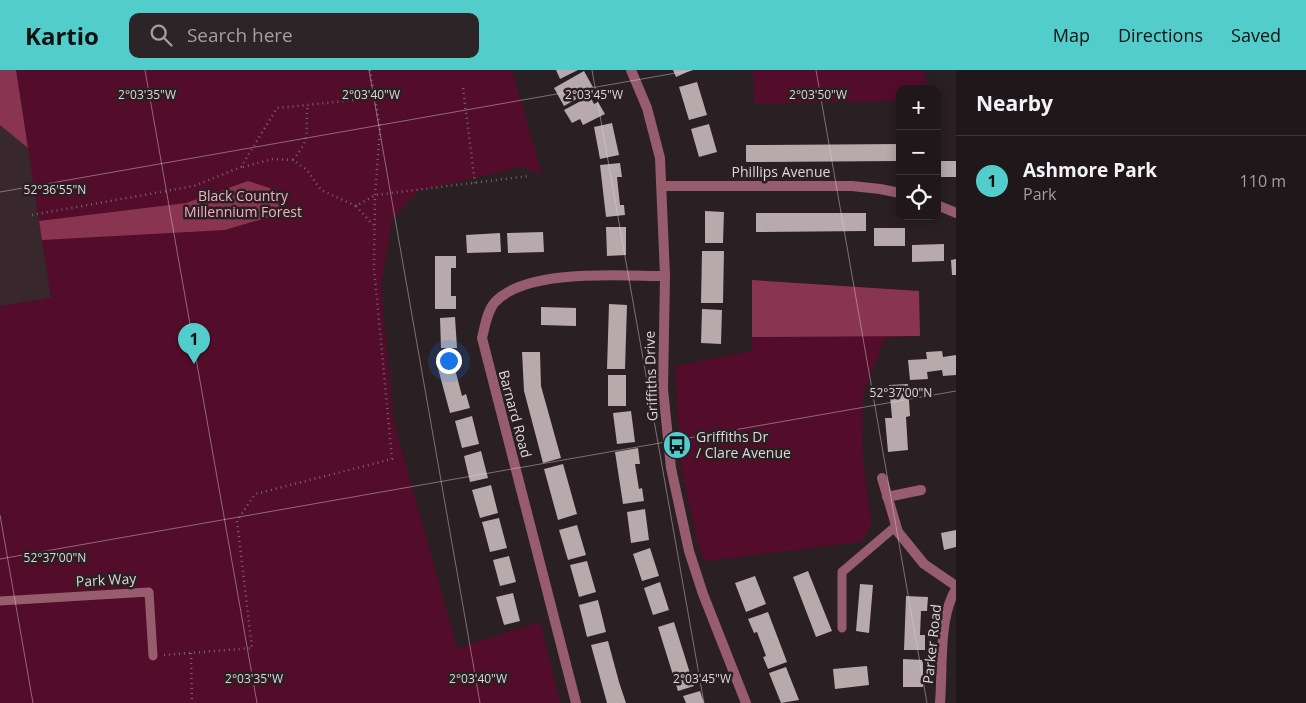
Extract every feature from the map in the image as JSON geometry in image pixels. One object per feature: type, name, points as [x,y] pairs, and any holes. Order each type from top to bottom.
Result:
[{"type":"street","name":"Griffiths Drive","points":[[631,70],[647,108],[660,158],[664,276],[663,389],[671,468],[689,552],[703,594],[746,703]]},
{"type":"street","name":"Phillips Avenue","points":[[662,186],[852,186],[896,192]]},
{"type":"street","points":[[941,207],[956,214]]},
{"type":"street","name":"Barnard Road","points":[[576,703],[482,338],[487,318],[495,302],[520,286],[554,278],[664,276]]},
{"type":"street","points":[[882,478],[898,532],[924,564],[956,588]]},
{"type":"street","points":[[888,498],[921,490]]},
{"type":"street","name":"Parker Road","points":[[940,703],[946,616],[949,600],[956,588]]},
{"type":"lane","points":[[842,628],[842,572],[896,526]]},
{"type":"lane","name":"Park Way","points":[[0,601],[150,592],[153,656]]},
{"type":"path","points":[[153,656],[252,648],[237,521],[255,494],[392,460],[374,268],[375,195],[380,128],[370,70]]},
{"type":"path","points":[[463,88],[475,183]]},
{"type":"path","points":[[241,168],[277,108],[375,98]]},
{"type":"path","points":[[293,160],[305,145],[308,136],[306,122],[308,104]]},
{"type":"path","points":[[32,216],[194,186],[272,158],[293,160],[307,170],[321,190],[356,206],[374,226]]},
{"type":"path","points":[[356,206],[375,195],[529,176]]},
{"type":"path","points":[[191,653],[192,703]]},
{"type":"shaded area","points":[[0,70],[16,70],[51,298],[0,306]]},
{"type":"green space","points":[[0,70],[16,70],[28,148],[0,125]]},
{"type":"green space","points":[[16,70],[512,70],[542,174],[521,167],[418,191],[392,219],[381,287],[394,422],[457,648],[540,622],[560,703],[0,703],[0,306],[51,298]]},
{"type":"green space","points":[[753,70],[924,70],[926,85],[896,85],[896,101],[755,104]]},
{"type":"green space","name":"Black Country Millennium Forest","points":[[248,181],[273,189],[286,212],[225,230],[42,240],[39,221],[186,203]]},
{"type":"green space","points":[[752,280],[919,291],[920,336],[885,338],[863,394],[862,448],[871,527],[861,542],[704,561],[698,544],[681,467],[675,366],[752,351]]},
{"type":"green space","points":[[752,280],[919,291],[920,336],[752,337]]},
{"type":"building","points":[[556,70],[578,70],[560,79]]},
{"type":"building","points":[[673,70],[692,70],[676,77]]},
{"type":"building","points":[[584,71],[594,89],[564,106],[554,88]]},
{"type":"building","points":[[697,82],[707,115],[689,120],[679,87]]},
{"type":"building","points":[[590,96],[594,104],[598,102],[605,114],[583,125],[580,119],[572,123],[564,110]]},
{"type":"building","points":[[612,123],[619,155],[600,159],[594,127]]},
{"type":"building","points":[[709,124],[717,152],[699,157],[691,129]]},
{"type":"building","points":[[896,144],[896,161],[746,162],[746,145]]},
{"type":"building","points":[[941,161],[956,161],[956,177],[941,177]]},
{"type":"building","points":[[620,163],[622,177],[617,177],[620,205],[624,205],[625,215],[606,217],[600,165]]},
{"type":"building","points":[[705,211],[724,212],[723,243],[705,243]]},
{"type":"building","points":[[756,213],[866,213],[866,231],[756,232]]},
{"type":"building","points":[[606,227],[626,227],[626,255],[607,256]]},
{"type":"building","points":[[874,228],[905,228],[905,246],[874,246]]},
{"type":"building","points":[[543,232],[544,252],[508,253],[507,233]]},
{"type":"building","points":[[500,233],[501,252],[467,253],[466,235]]},
{"type":"building","points":[[944,244],[944,261],[912,262],[912,245]]},
{"type":"building","points":[[702,251],[724,251],[723,303],[701,303]]},
{"type":"building","points":[[435,256],[456,256],[456,268],[451,268],[451,296],[456,296],[456,309],[435,309]]},
{"type":"building","points":[[956,259],[956,275],[952,275],[951,260]]},
{"type":"building","points":[[609,304],[627,305],[625,369],[607,369]]},
{"type":"building","points":[[541,307],[576,308],[576,326],[541,325]]},
{"type":"building","points":[[702,309],[722,310],[721,344],[701,343]]},
{"type":"building","points":[[455,317],[457,348],[441,348],[440,318]]},
{"type":"building","points":[[942,351],[943,357],[956,355],[956,375],[943,376],[942,370],[927,372],[928,379],[910,380],[908,360],[927,359],[926,352]]},
{"type":"building","points":[[522,352],[540,352],[541,386],[561,458],[543,463],[524,391]]},
{"type":"building","points":[[455,356],[458,368],[455,369],[462,396],[466,394],[470,408],[450,413],[436,361]]},
{"type":"building","points":[[608,375],[626,375],[626,406],[608,406]]},
{"type":"building","points":[[908,384],[910,416],[906,417],[908,450],[888,452],[885,418],[892,418],[889,385]]},
{"type":"building","points":[[631,411],[635,442],[617,444],[613,413]]},
{"type":"building","points":[[472,416],[479,444],[462,448],[455,421]]},
{"type":"building","points":[[638,448],[640,464],[635,464],[639,489],[642,488],[644,501],[623,504],[615,452]]},
{"type":"building","points":[[481,451],[488,478],[470,482],[464,456]]},
{"type":"building","points":[[563,464],[577,514],[558,520],[544,469]]},
{"type":"building","points":[[491,485],[498,513],[480,518],[472,490]]},
{"type":"building","points":[[645,509],[649,540],[631,543],[627,512]]},
{"type":"building","points":[[499,518],[507,548],[490,552],[482,522]]},
{"type":"building","points":[[577,525],[586,555],[568,560],[559,530]]},
{"type":"building","points":[[956,530],[956,547],[944,550],[941,533]]},
{"type":"building","points":[[650,548],[659,576],[642,581],[633,554]]},
{"type":"building","points":[[509,556],[516,582],[500,586],[493,560]]},
{"type":"building","points":[[587,561],[596,592],[579,597],[570,565]]},
{"type":"building","points":[[808,571],[832,631],[816,637],[793,577]]},
{"type":"building","points":[[755,576],[766,604],[746,612],[735,583]]},
{"type":"building","points":[[660,582],[669,610],[653,615],[644,588]]},
{"type":"building","points":[[860,584],[873,585],[869,633],[856,631]]},
{"type":"building","points":[[513,593],[520,621],[504,625],[496,597]]},
{"type":"building","points":[[906,596],[928,597],[927,611],[921,611],[920,635],[925,635],[925,650],[904,650]]},
{"type":"building","points":[[598,600],[606,632],[587,637],[579,605]]},
{"type":"building","points":[[768,612],[787,662],[768,669],[763,657],[766,656],[757,632],[754,633],[748,619]]},
{"type":"building","points":[[674,622],[694,686],[678,691],[658,627]]},
{"type":"building","points":[[608,641],[626,703],[607,703],[591,645]]},
{"type":"building","points":[[903,659],[923,660],[923,687],[903,687]]},
{"type":"building","points":[[867,666],[869,685],[835,689],[833,669]]},
{"type":"building","points":[[786,667],[799,700],[781,703],[769,673]]},
{"type":"building","points":[[700,691],[704,703],[686,703],[683,696]]},
{"type":"place","name":"Ashmore Park","points":[[194,364]]},
{"type":"place","name":"Griffiths Dr / Clare Avenue","points":[[677,445]]}]
